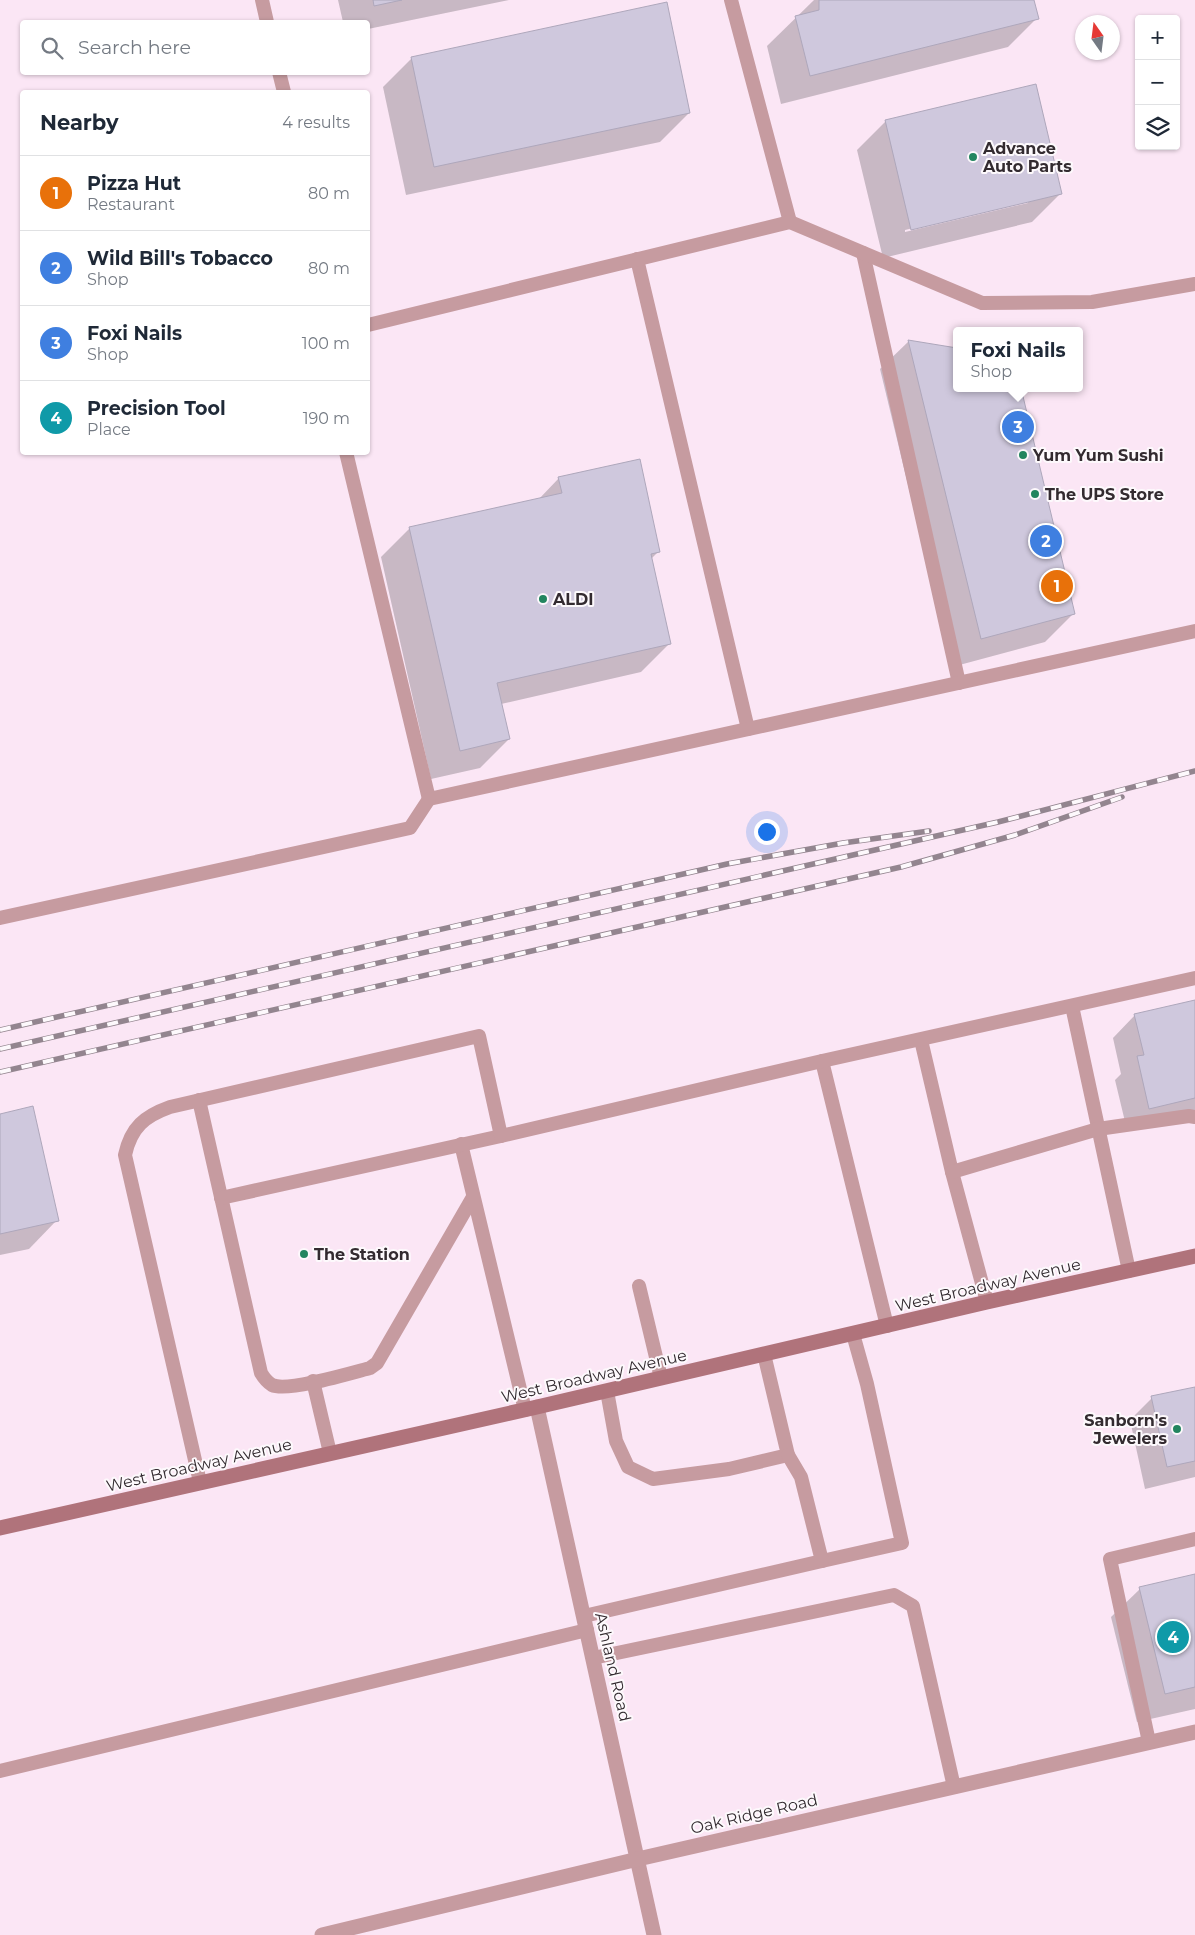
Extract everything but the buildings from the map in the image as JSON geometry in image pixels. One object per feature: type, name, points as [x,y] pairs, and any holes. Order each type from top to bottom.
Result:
[{"type":"street","name":"West Broadway Avenue","points":[[0,1528],[1195,1256]]},
{"type":"street","name":"Ashland Road","points":[[531,1408],[586,1623],[654,1935]]},
{"type":"street","name":"Oak Ridge Road","points":[[322,1935],[638,1859],[1195,1732]]},
{"type":"lane","points":[[262,0],[267,20]]},
{"type":"lane","points":[[731,0],[790,222]]},
{"type":"lane","points":[[280,75],[284,90]]},
{"type":"lane","points":[[370,325],[790,222],[982,303],[1092,302],[1195,284]]},
{"type":"lane","points":[[863,253],[959,683]]},
{"type":"lane","points":[[637,259],[748,729]]},
{"type":"lane","points":[[347,455],[429,799]]},
{"type":"lane","points":[[0,918],[410,828],[429,799],[1195,631]]},
{"type":"lane","points":[[221,1198],[1195,978]]},
{"type":"lane","points":[[1072,1006],[1129,1271]]},
{"type":"lane","points":[[200,1482],[125,1155],[128,1142],[144,1119],[170,1107],[479,1036],[501,1136]]},
{"type":"lane","points":[[921,1040],[952,1172],[987,1302]]},
{"type":"lane","points":[[822,1061],[886,1326]]},
{"type":"lane","points":[[199,1100],[261,1374],[265,1380],[272,1384],[279,1386],[313,1381],[370,1368],[377,1363],[473,1197]]},
{"type":"lane","points":[[952,1172],[1098,1129],[1193,1116]]},
{"type":"lane","points":[[461,1144],[473,1197],[531,1408]]},
{"type":"lane","points":[[639,1286],[661,1378]]},
{"type":"lane","points":[[0,1771],[586,1623],[822,1561],[902,1543],[867,1384],[853,1334]]},
{"type":"lane","points":[[764,1354],[788,1455],[801,1477],[822,1561]]},
{"type":"lane","points":[[313,1381],[330,1453]]},
{"type":"lane","points":[[607,1391],[616,1441],[628,1467],[653,1479],[729,1470],[788,1455]]},
{"type":"lane","points":[[1150,1742],[1110,1558],[1195,1539]]},
{"type":"lane","points":[[593,1658],[894,1595],[913,1606],[954,1786]]},
{"type":"railway","points":[[0,1049],[998,822],[1195,771]]},
{"type":"railway","points":[[0,1072],[901,867],[1015,835],[1122,797]]},
{"type":"railway","points":[[0,1030],[727,864],[843,843],[929,831]]},
{"type":"place","name":"Advance Auto Parts","points":[[973,157]]},
{"type":"place","name":"Foxi Nails","points":[[1018,427]]},
{"type":"place","name":"Yum Yum Sushi","points":[[1023,455]]},
{"type":"place","name":"The UPS Store","points":[[1035,494]]},
{"type":"place","name":"Wild Bill's Tobacco","points":[[1046,541]]},
{"type":"place","name":"Pizza Hut","points":[[1057,586]]},
{"type":"place","name":"ALDI","points":[[543,599]]},
{"type":"place","name":"The Station","points":[[304,1254]]},
{"type":"place","name":"Sanborn's Jewelers","points":[[1177,1429]]},
{"type":"place","name":"Precision Tool","points":[[1173,1637]]}]
